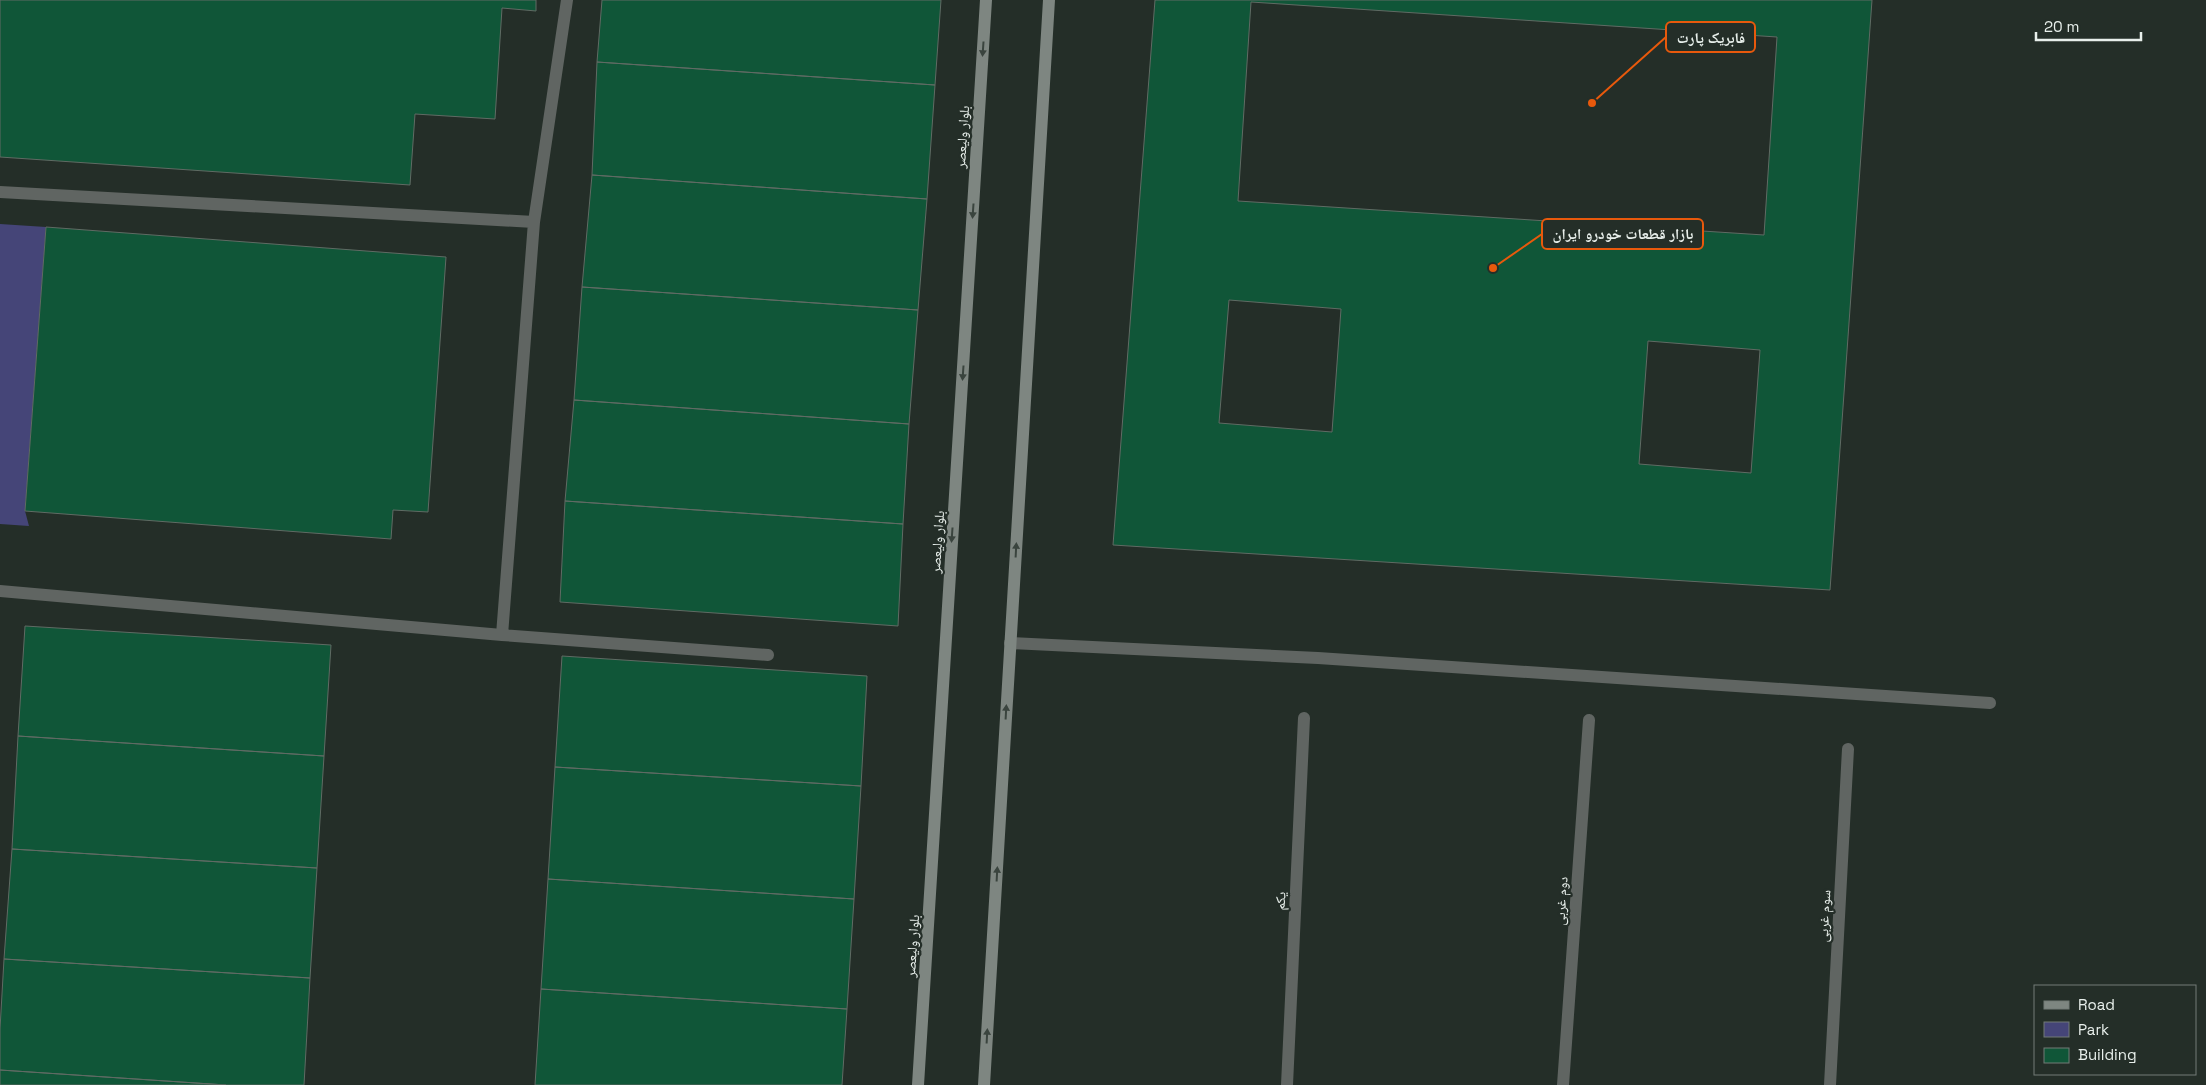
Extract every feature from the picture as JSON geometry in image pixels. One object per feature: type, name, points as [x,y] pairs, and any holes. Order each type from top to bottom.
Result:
[{"type":"main road","name":"بلوار ولیعصر","points":[[918,1085],[986,0]]},
{"type":"main road","points":[[984,1085],[1049,0]]},
{"type":"street","points":[[502,634],[534,222],[568,0]]},
{"type":"street","points":[[0,192],[534,222]]},
{"type":"street","points":[[0,591],[502,634],[768,654]]},
{"type":"street","points":[[1010,642],[1318,658],[1990,703]]},
{"type":"street","name":"یکم","points":[[1287,1085],[1304,718]]},
{"type":"street","name":"دوم غربی","points":[[1563,1085],[1589,720]]},
{"type":"street","name":"سوم غربی","points":[[1830,1085],[1848,749]]},
{"type":"green space","points":[[0,224],[46,227],[25,511],[29,526],[0,524]]},
{"type":"building","points":[[0,0],[536,0],[536,11],[502,8],[495,119],[415,114],[410,185],[0,157]]},
{"type":"building","points":[[602,0],[941,0],[935,85],[597,62]]},
{"type":"building","points":[[1155,0],[1872,0],[1830,590],[1113,545]],"holes":[[[1251,2],[1777,37],[1764,235],[1238,201]],[[1229,300],[1341,309],[1332,432],[1219,423]],[[1648,341],[1760,350],[1751,473],[1639,464]]]},
{"type":"building","points":[[597,62],[935,85],[927,199],[592,175]]},
{"type":"building","points":[[592,175],[927,199],[918,310],[582,287]]},
{"type":"building","points":[[46,227],[446,257],[428,512],[393,510],[391,539],[25,511]]},
{"type":"building","points":[[582,287],[918,310],[909,424],[574,400]]},
{"type":"building","points":[[574,400],[909,424],[903,524],[565,501]]},
{"type":"building","points":[[565,501],[903,524],[898,626],[560,602]]},
{"type":"building","points":[[25,626],[331,645],[324,756],[18,736]]},
{"type":"building","points":[[562,656],[867,676],[861,786],[555,767]]},
{"type":"building","points":[[18,736],[324,756],[317,868],[12,849]]},
{"type":"building","points":[[555,767],[861,786],[854,899],[548,879]]},
{"type":"building","points":[[12,849],[317,868],[310,978],[4,959]]},
{"type":"building","points":[[548,879],[854,899],[847,1009],[541,989]]},
{"type":"building","points":[[4,959],[310,978],[304,1085],[226,1085],[0,1070]]},
{"type":"building","points":[[541,989],[847,1009],[842,1085],[535,1085]]},
{"type":"building","points":[[0,1070],[226,1085],[0,1085]]},
{"type":"place","name":"فابریک پارت","points":[[1592,103]]},
{"type":"place","name":"بازار قطعات خودرو ایران","points":[[1493,268]]}]
